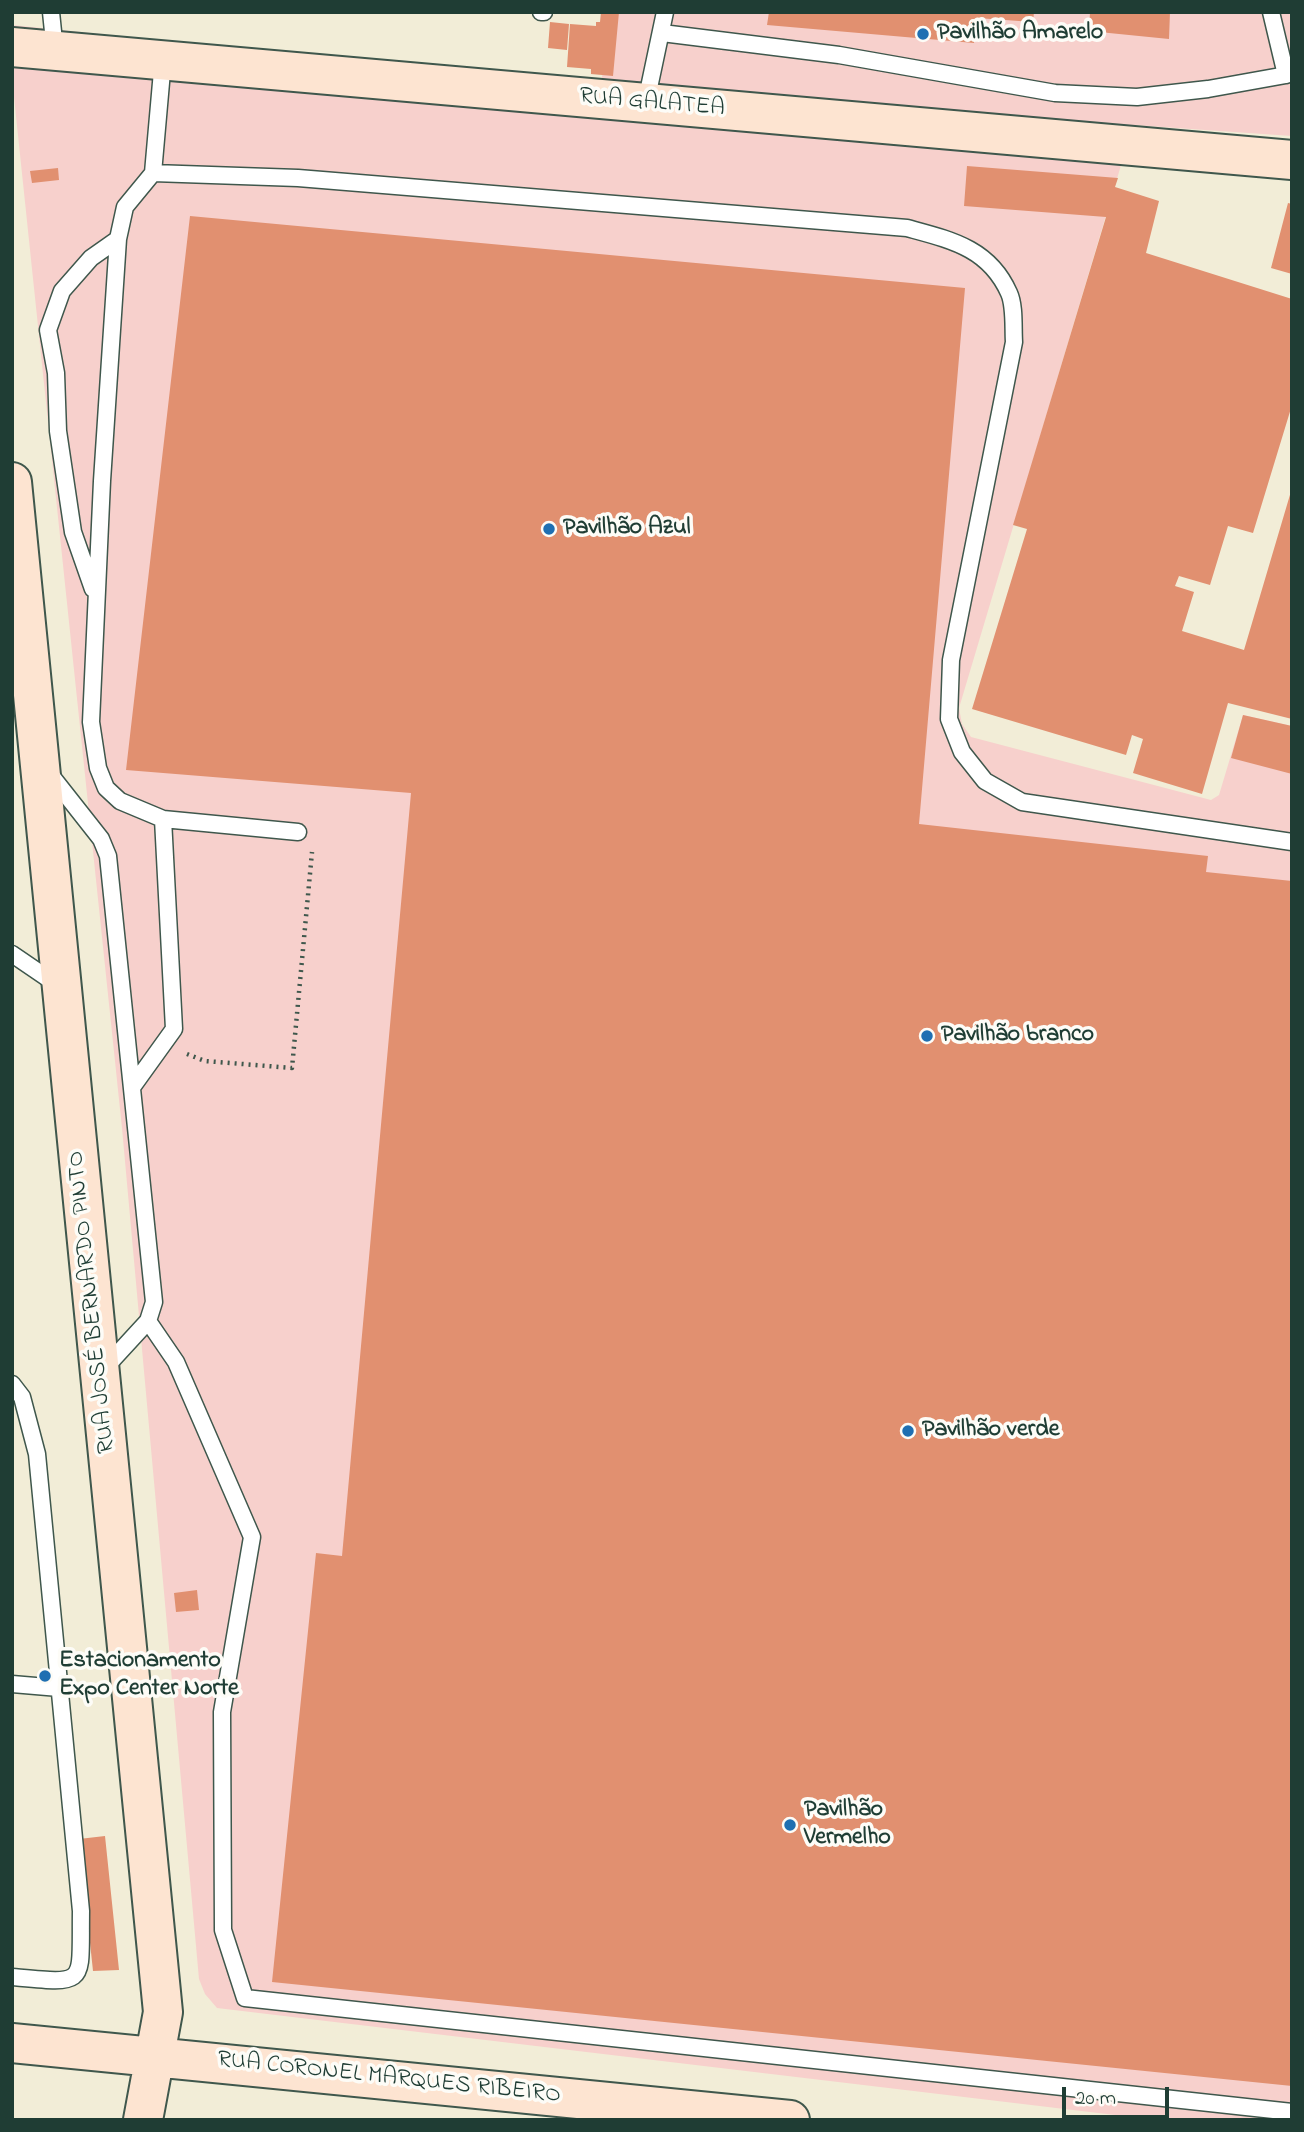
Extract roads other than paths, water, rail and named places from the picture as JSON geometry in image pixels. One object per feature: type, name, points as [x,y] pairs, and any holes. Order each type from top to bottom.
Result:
[{"type":"street","name":"RUA GALATEA","points":[[12,47],[1292,160]]},
{"type":"street","name":"RUA JOSÉ BERNARDO PINTO","points":[[12,482],[163,2012],[143,2120]]},
{"type":"street","name":"RUA CORONEL MARQUES RIBEIRO","points":[[12,2043],[790,2120]]},
{"type":"lane","points":[[51,12],[55,51]]},
{"type":"lane","points":[[645,103],[665,12]]},
{"type":"lane","points":[[662,33],[839,55],[1055,93],[1137,97],[1208,89],[1289,74],[1271,12]]},
{"type":"lane","points":[[163,61],[153,173],[125,207],[118,239],[91,722],[98,768],[106,788],[120,801],[163,819],[298,832]]},
{"type":"lane","points":[[153,173],[298,178],[907,228],[949,239],[985,257],[1010,295],[1014,342],[951,660],[948,719],[962,752],[985,781],[1022,802],[1292,842]]},
{"type":"lane","points":[[97,598],[74,532],[58,431],[56,373],[48,330],[62,291],[91,258],[118,239]]},
{"type":"lane","points":[[41,763],[101,839],[108,856],[154,1302],[148,1321],[133,1341],[100,1373]]},
{"type":"lane","points":[[133,1086],[174,1029],[163,819]]},
{"type":"lane","points":[[12,954],[62,988]]},
{"type":"lane","points":[[148,1321],[176,1362],[252,1537],[222,1712],[223,1930],[244,1998],[1292,2112]]},
{"type":"lane","points":[[12,1384],[23,1396],[37,1454],[81,1912],[80,1966],[76,1976],[65,1982],[12,1977]]},
{"type":"lane","points":[[12,1684],[59,1688]]},
{"type":"place","name":"Pavilhão Amarelo","points":[[923,34]]},
{"type":"place","name":"Pavilhão Azul","points":[[549,529]]},
{"type":"place","name":"Pavilhão branco","points":[[927,1036]]},
{"type":"place","name":"Pavilhão verde","points":[[908,1431]]},
{"type":"place","name":"Estacionamento Expo Center Norte","points":[[45,1676]]},
{"type":"place","name":"Pavilhão Vermelho","points":[[790,1825]]}]
